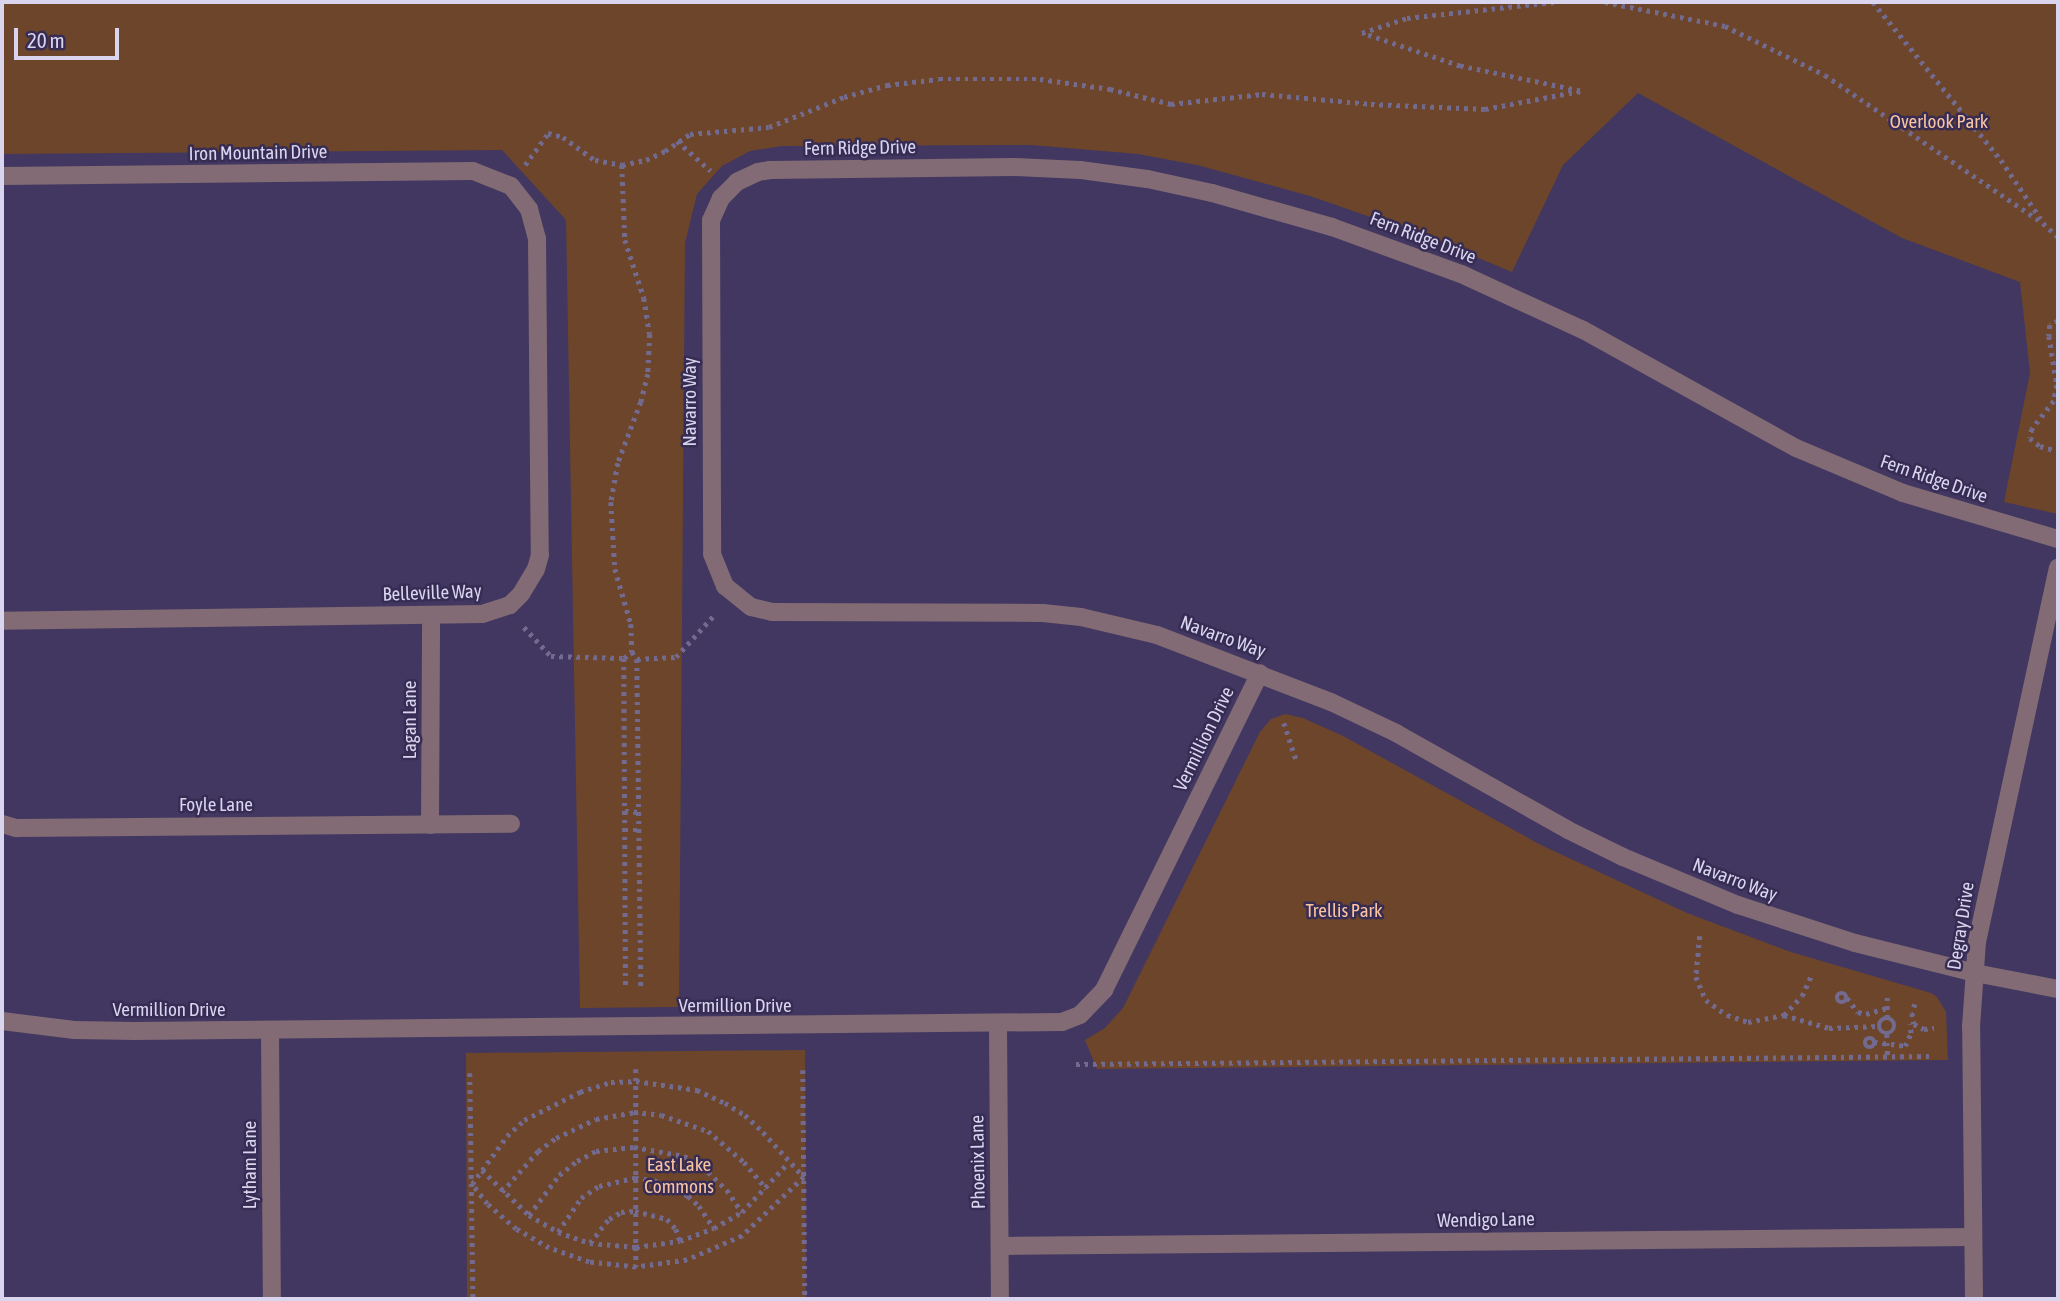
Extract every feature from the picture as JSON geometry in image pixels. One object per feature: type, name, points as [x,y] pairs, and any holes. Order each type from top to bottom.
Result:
[{"type":"street","name":"Fern Ridge Drive","points":[[729,189],[747,176],[770,170],[1013,167],[1080,170],[1147,179],[1258,205],[1397,249],[1522,301],[1640,361],[1744,421],[1851,472],[1956,511],[2058,539]]},
{"type":"street","name":"Iron Mountain Drive","points":[[2,176],[473,171],[511,186]]},
{"type":"street","name":"Belleville Way","points":[[2,621],[482,614],[510,604],[529,583],[540,555],[537,238],[529,209],[511,186]]},
{"type":"street","name":"Navarro Way","points":[[729,189],[715,209],[710,232],[711,540],[714,565],[733,594],[751,607],[772,612],[1004,612],[1081,617],[1157,635],[1331,702],[1396,733],[1568,830],[1680,882],[1792,924],[1975,973],[2058,989]]},
{"type":"street","name":"Degray Drive","points":[[1974,1299],[1970,1027],[1975,973],[1982,919],[2058,568]]},
{"type":"street","name":"Lagan Lane","points":[[430,825],[431,615]]},
{"type":"street","name":"Vermillion Drive","points":[[2,1021],[74,1030],[270,1031],[998,1025],[1062,1022],[1080,1015],[1096,1001],[1111,979],[1260,673]]},
{"type":"street","name":"Foyle Lane","points":[[2,824],[16,828],[510,824]]},
{"type":"street","name":"Phoenix Lane","points":[[998,1025],[1000,1299]]},
{"type":"street","name":"Lytham Lane","points":[[270,1031],[272,1299]]},
{"type":"street","name":"Wendigo Lane","points":[[1000,1246],[1973,1237]]},
{"type":"path","points":[[523,168],[548,132],[563,137],[595,160],[622,165],[646,160],[690,134],[769,127],[854,94],[887,85],[939,79],[1040,79],[1110,89],[1171,104],[1262,94],[1371,104],[1485,109],[1580,91],[1460,66],[1362,33],[1407,18],[1555,2]]},
{"type":"path","points":[[1605,2],[1725,26],[1825,75],[2043,223],[2058,237]]},
{"type":"path","points":[[1873,2],[2001,160],[2043,223]]},
{"type":"path","points":[[677,141],[713,174]]},
{"type":"path","points":[[622,165],[625,240],[644,298],[650,334],[648,374],[618,463],[611,502],[615,569],[631,624],[632,652],[637,659],[641,987]]},
{"type":"path","points":[[2058,321],[2050,325],[2049,336],[2057,386],[2054,401],[2032,429],[2031,438],[2040,446],[2058,451]]},
{"type":"path","points":[[637,659],[677,656],[716,613]]},
{"type":"path","points":[[524,627],[551,656],[624,658],[632,652]]},
{"type":"path","points":[[624,658],[626,987]]},
{"type":"path","points":[[1284,723],[1297,762]]},
{"type":"path","points":[[625,811],[639,812]]},
{"type":"path","points":[[625,830],[639,830]]},
{"type":"path","points":[[1700,936],[1696,954],[1696,976],[1706,1000],[1727,1015],[1748,1022],[1784,1015],[1829,1028],[1878,1026],[1887,1034],[1888,1057]]},
{"type":"path","points":[[1784,1015],[1802,996],[1812,974]]},
{"type":"path","points":[[1887,996],[1887,1018],[1895,1025],[1912,1024],[1924,1029],[1934,1028]]},
{"type":"path","points":[[1847,998],[1858,1012],[1866,1014],[1887,1008]]},
{"type":"path","points":[[1874,1042],[1905,1046],[1911,1033],[1915,1004]]},
{"type":"path","points":[[1878,1026],[1887,1018]]},
{"type":"path","points":[[1887,1034],[1892,1032],[1895,1025]]},
{"type":"path","points":[[1076,1064],[1934,1056]]},
{"type":"path","points":[[636,1069],[636,1267]]},
{"type":"path","points":[[803,1070],[805,1299]]},
{"type":"path","points":[[470,1073],[473,1299]]},
{"type":"path","points":[[472,1184],[507,1136],[524,1120],[548,1105],[611,1082],[636,1081],[697,1090],[725,1103],[745,1115],[804,1177]]},
{"type":"path","points":[[502,1192],[538,1151],[556,1138],[596,1119],[634,1112],[662,1115],[708,1131],[744,1161],[767,1189]]},
{"type":"path","points":[[529,1215],[551,1183],[577,1161],[596,1152],[634,1147],[684,1156],[702,1166],[727,1190],[742,1212]]},
{"type":"path","points":[[482,1170],[529,1215],[558,1232],[590,1243],[636,1247],[680,1241],[714,1228],[742,1212],[767,1189],[788,1163]]},
{"type":"path","points":[[472,1184],[487,1204],[516,1229],[549,1248],[589,1262],[636,1267],[687,1260],[742,1236],[804,1177]]},
{"type":"path","points":[[558,1232],[582,1198],[599,1186],[635,1178],[654,1180],[688,1196],[699,1206],[714,1228]]},
{"type":"path","points":[[590,1243],[609,1219],[621,1212],[635,1212],[667,1219],[676,1229],[680,1241]]},
{"type":"green space","name":"Overlook Park","points":[[2,2],[2058,2],[2058,514],[2004,502],[2030,373],[2020,282],[1902,238],[1638,93],[1563,165],[1512,272],[1428,237],[1310,196],[1197,165],[1138,154],[1031,145],[782,146],[750,151],[722,166],[697,194],[685,243],[679,1007],[580,1008],[566,220],[502,150],[2,154]]},
{"type":"green space","name":"Trellis Park","points":[[1285,714],[1303,718],[1343,736],[1541,845],[1687,913],[1791,952],[1931,993],[1937,997],[1946,1012],[1948,1060],[1097,1069],[1085,1040],[1105,1028],[1123,1008],[1260,732],[1271,719]]},
{"type":"green space","name":"East Lake Commons","points":[[805,1050],[806,1299],[467,1299],[466,1053]]}]
